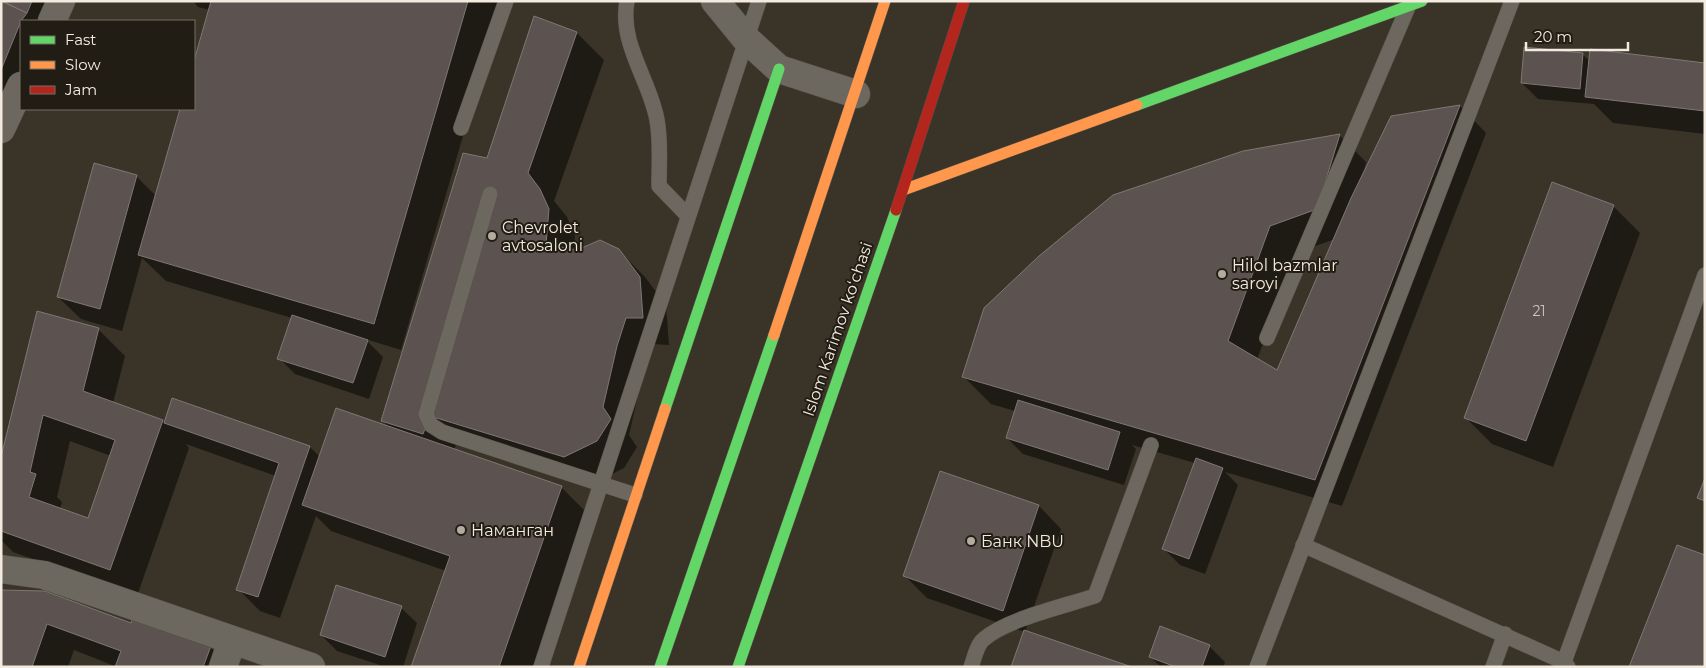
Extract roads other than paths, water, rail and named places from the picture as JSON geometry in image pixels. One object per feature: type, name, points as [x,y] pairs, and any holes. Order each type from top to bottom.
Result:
[{"type":"main road","points":[[660,667],[856,94],[885,1]]},
{"type":"main road","name":"Islom Karimov koʻchasi","points":[[738,667],[903,190],[964,1]]},
{"type":"main road","points":[[903,190],[1415,4]]},
{"type":"main road","points":[[578,667],[779,69]]},
{"type":"street","points":[[52,20],[61,1]]},
{"type":"street","points":[[715,1],[746,39],[779,69],[856,94]]},
{"type":"street","points":[[1,129],[20,88]]},
{"type":"street","points":[[1,570],[44,576],[311,667]]},
{"type":"street","points":[[223,667],[232,641]]},
{"type":"lane","points":[[461,128],[506,1]]},
{"type":"lane","points":[[627,1],[624,17],[634,57],[657,120],[659,186],[688,216]]},
{"type":"lane","points":[[541,667],[759,1]]},
{"type":"lane","points":[[1257,667],[1512,1]]},
{"type":"lane","points":[[1267,338],[1415,4]]},
{"type":"lane","points":[[490,194],[426,414],[431,425],[442,432],[635,495]]},
{"type":"lane","points":[[1303,545],[1505,634],[1566,665],[1705,275]]},
{"type":"lane","points":[[971,667],[982,640],[995,632],[1010,624],[1095,596],[1151,445]]},
{"type":"lane","points":[[1493,667],[1505,634]]},
{"type":"place","name":"Chevrolet avtosaloni","points":[[492,236]]},
{"type":"place","name":"Hilol bazmlar saroyi","points":[[1222,274]]},
{"type":"place","name":"Наманган","points":[[461,530]]},
{"type":"place","name":"Банк NBU","points":[[971,541]]}]
